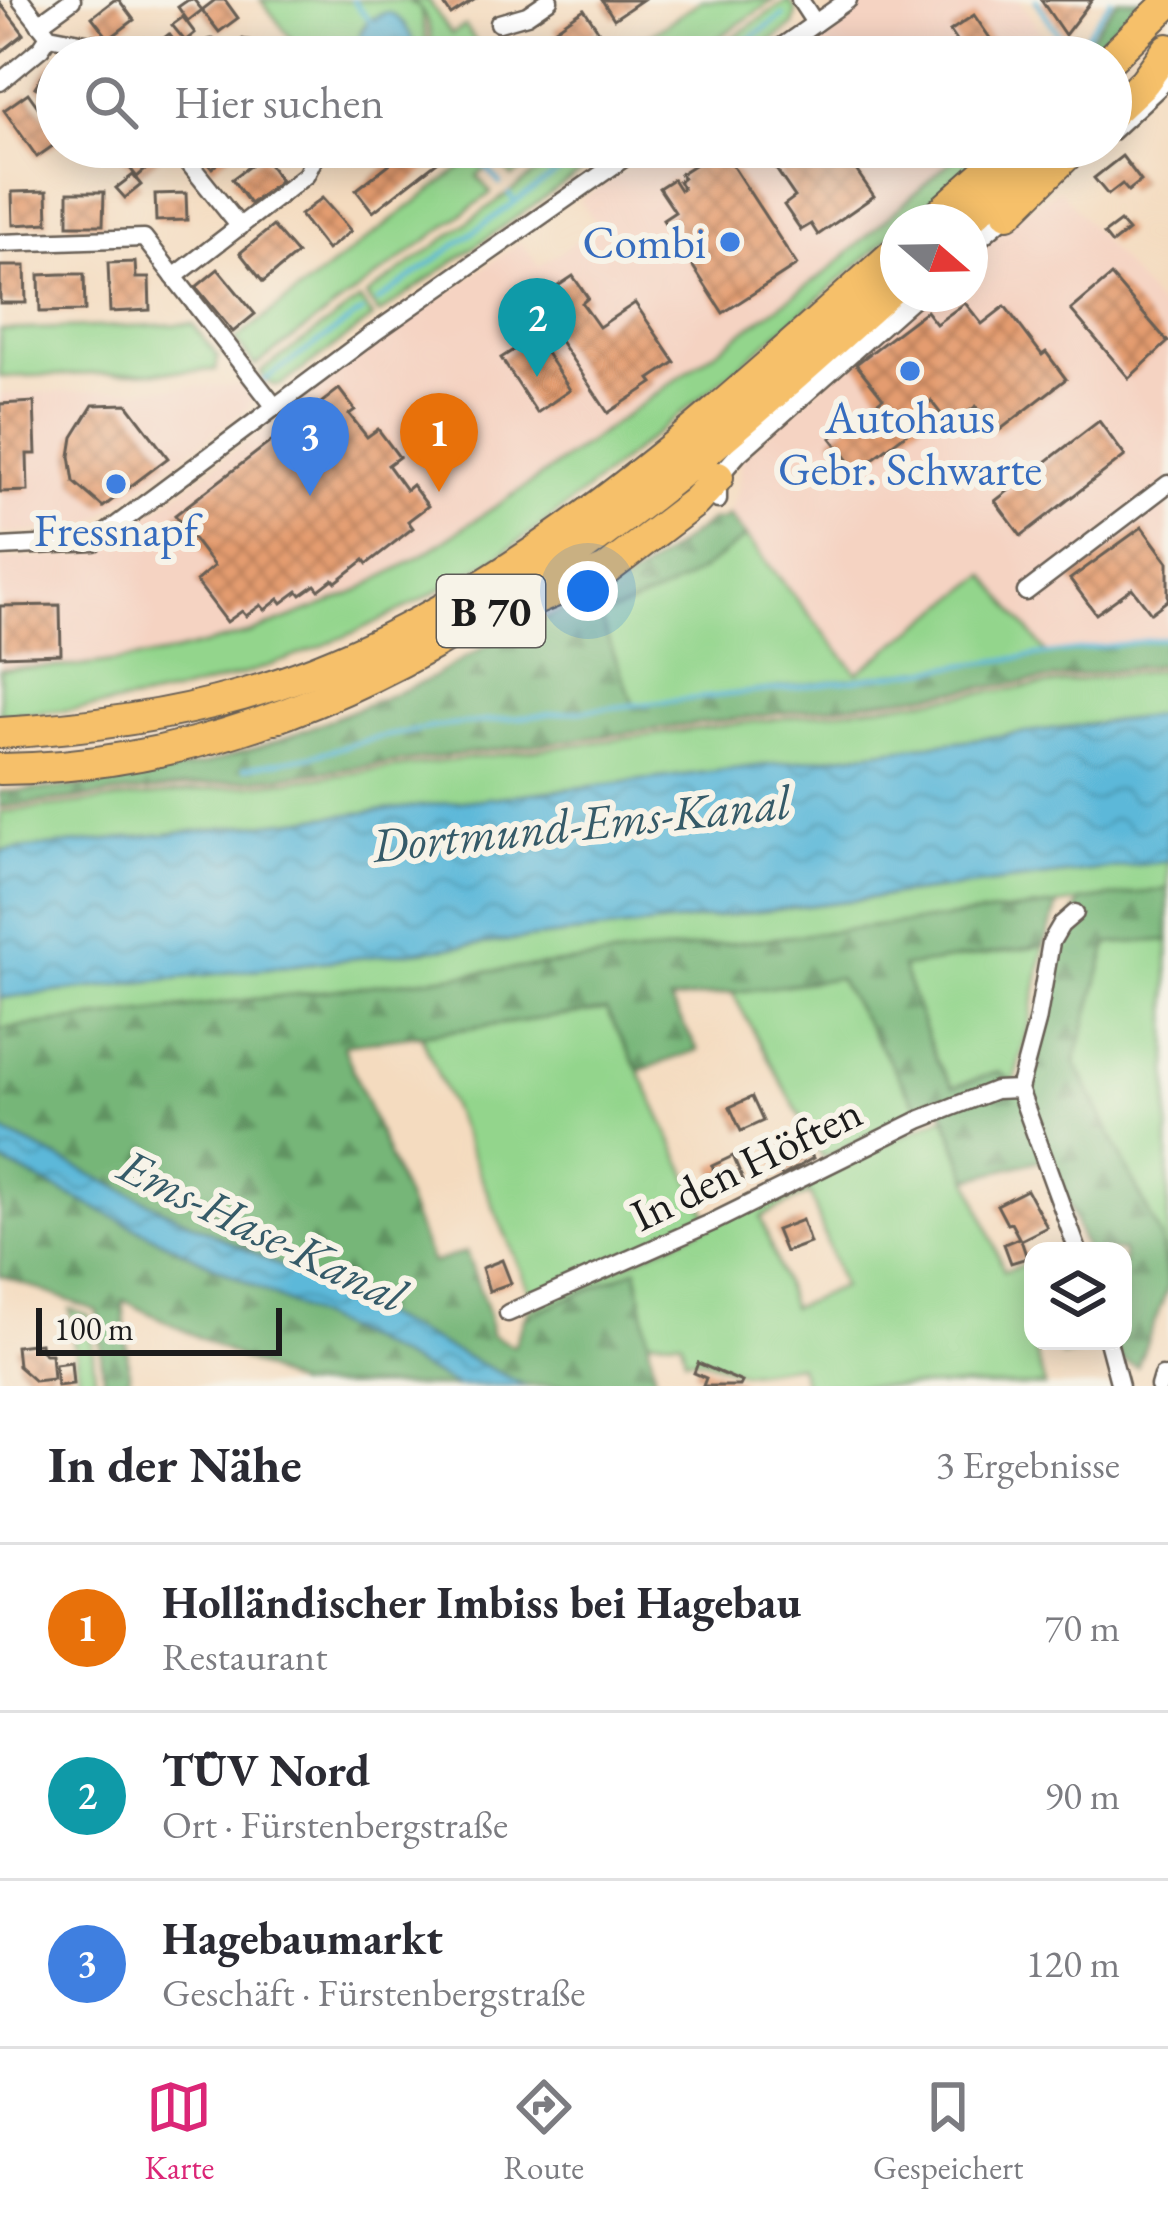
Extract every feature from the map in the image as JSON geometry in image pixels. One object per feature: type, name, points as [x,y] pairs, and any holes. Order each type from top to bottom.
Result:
[{"type":"highway","points":[[1132,38],[1168,3]]},
{"type":"highway","points":[[1132,71],[1168,38]]},
{"type":"highway","points":[[1132,93],[1168,49]]},
{"type":"highway","points":[[950,204],[990,168]]},
{"type":"highway","points":[[985,204],[1025,168]]},
{"type":"highway","points":[[1009,213],[1054,168]]},
{"type":"highway","name":"B 70","points":[[0,733],[109,724],[244,695],[374,644],[462,598],[554,539],[661,455],[880,266]]},
{"type":"highway","name":"B 70","points":[[0,769],[56,769],[153,753],[251,726],[351,688],[425,651],[551,571],[668,482],[880,299]]},
{"type":"highway","points":[[351,688],[407,673],[518,608],[606,570],[718,488]]},
{"type":"street","points":[[21,0],[52,36]]},
{"type":"street","points":[[43,36],[72,0]]},
{"type":"street","points":[[499,22],[526,15],[549,0]]},
{"type":"street","points":[[800,0],[815,23]]},
{"type":"street","points":[[797,36],[848,0]]},
{"type":"street","points":[[0,82],[36,52]]},
{"type":"street","points":[[1132,113],[1168,79]]},
{"type":"street","points":[[193,168],[240,227]]},
{"type":"street","points":[[174,277],[309,168]]},
{"type":"street","points":[[0,547],[94,542],[374,333],[610,168]]},
{"type":"street","points":[[988,231],[1072,168]]},
{"type":"street","points":[[0,243],[144,238],[275,407]]},
{"type":"street","points":[[718,488],[739,454],[898,312]]},
{"type":"street","points":[[1026,592],[1168,484]]},
{"type":"street","points":[[1075,914],[1051,942],[1019,1089],[1075,1242]]},
{"type":"street","name":"In den Höften","points":[[508,1313],[713,1222],[920,1120],[995,1090],[1019,1089]]},
{"type":"street","points":[[1110,1350],[1120,1386]]},
{"type":"shaded area","points":[[864,0],[1019,0],[1044,36],[810,36]]},
{"type":"shaded area","points":[[629,168],[943,168],[903,204],[880,204],[880,225],[828,271],[537,479],[424,554],[352,594],[251,633],[162,655],[82,666],[0,669],[0,559],[84,556],[109,545],[520,242],[539,266],[596,224],[580,200]]},
{"type":"shaded area","points":[[1059,189],[1168,317],[1168,638],[1047,654],[986,575],[857,674],[728,515],[739,486],[741,458],[906,312],[988,312],[988,239]]},
{"type":"shaded area","points":[[247,385],[253,397],[250,407],[94,522],[64,531],[0,533],[0,394]]},
{"type":"green space","points":[[261,0],[406,0],[420,8],[426,36],[394,36],[369,19],[361,36],[289,36]]},
{"type":"green space","points":[[411,0],[428,0],[451,34],[465,26],[472,36],[430,36]]},
{"type":"green space","points":[[702,0],[774,0],[721,36],[649,36]]},
{"type":"green space","points":[[788,0],[796,10],[793,25],[777,36],[735,36]]},
{"type":"green space","points":[[1117,0],[1142,0],[1105,36],[1091,36]]},
{"type":"green space","points":[[461,168],[487,168],[477,176],[491,193],[255,366],[235,340]]},
{"type":"green space","points":[[504,168],[526,168],[512,177]]},
{"type":"green space","points":[[543,168],[586,168],[379,314],[366,296]]},
{"type":"green space","points":[[943,168],[969,168],[928,204],[903,204]]},
{"type":"green space","points":[[880,225],[880,246],[700,398],[526,537],[432,594],[315,649],[254,671],[129,702],[0,714],[0,669],[82,666],[162,655],[251,633],[352,594],[424,554],[828,271]]},
{"type":"green space","points":[[360,300],[373,318],[283,384],[272,385],[260,372]]},
{"type":"green space","points":[[193,324],[218,357],[216,370],[0,377],[0,330]]},
{"type":"green space","points":[[728,515],[746,537],[667,590],[600,618],[634,706],[1168,638],[1168,664],[322,772],[0,807],[0,792],[147,776],[203,765],[280,740],[426,681],[505,635],[626,583],[712,520]]},
{"type":"green space","points":[[746,537],[857,673],[986,575],[1047,654],[634,706],[599,618],[667,590]]},
{"type":"green space","points":[[1168,669],[1168,714],[584,787],[0,851],[0,812],[322,777]]},
{"type":"green space","points":[[1168,861],[1168,889],[1058,905],[0,1029],[0,998]]},
{"type":"green space","points":[[1168,889],[1168,940],[1108,944],[1075,1062],[1160,1236],[1168,1287],[1137,1367],[1120,1360],[1117,1350],[1132,1350],[1132,1242],[1083,1242],[1051,1157],[969,1179],[941,1104],[920,1111],[838,978],[670,1001],[698,1050],[639,1071],[606,1010],[343,1045],[432,1263],[466,1252],[489,1315],[491,1335],[514,1346],[525,1317],[637,1269],[656,1386],[526,1386],[0,1130],[0,1029],[1058,905],[1044,946],[902,967],[936,1060],[953,1087],[998,1072],[1024,1088],[1058,944],[1081,901]]},
{"type":"green space","points":[[1168,940],[1168,1281],[1160,1236],[1075,1062],[1108,943]]},
{"type":"green space","points":[[1044,946],[1014,1082],[998,1072],[953,1088],[936,1061],[902,967]]},
{"type":"green space","points":[[838,978],[920,1111],[823,1158],[732,992]]},
{"type":"green space","points":[[607,1010],[707,1215],[531,1295],[421,1035]]},
{"type":"green space","points":[[945,1116],[1004,1271],[1024,1265],[1024,1350],[1034,1350],[1045,1386],[805,1386],[799,1365],[742,1373],[703,1359],[685,1358],[681,1340],[648,1339],[637,1269],[525,1317],[529,1309]],"holes":[[[810,1193],[842,1287],[792,1308],[761,1217]]]},
{"type":"green space","points":[[0,1161],[458,1386],[297,1386],[123,1300],[130,1386],[104,1386],[97,1311],[0,1275]]},
{"type":"green space","points":[[70,1309],[89,1316],[96,1386],[79,1386]]},
{"type":"water","points":[[388,12],[410,36],[361,36],[373,18]]},
{"type":"water","name":"Dortmund-Ems-Kanal","points":[[1168,714],[1168,861],[0,998],[0,851],[584,787]]},
{"type":"water","points":[[0,1130],[526,1386],[458,1386],[0,1161]]},
{"type":"building","points":[[119,0],[134,20],[107,36],[92,17]]},
{"type":"building","points":[[188,0],[202,10],[188,21],[178,7]]},
{"type":"building","points":[[215,0],[225,0],[238,18],[219,32],[202,10]]},
{"type":"building","points":[[441,0],[474,0],[451,15]]},
{"type":"building","points":[[602,0],[642,0],[614,19]]},
{"type":"building","points":[[1041,0],[1092,0],[1065,35]]},
{"type":"building","points":[[0,3],[24,34],[0,53]]},
{"type":"building","points":[[584,9],[598,30],[589,36],[558,36],[554,30]]},
{"type":"building","points":[[974,15],[988,36],[953,36],[950,31]]},
{"type":"building","points":[[183,17],[195,33],[181,36],[172,25]]},
{"type":"building","points":[[28,93],[36,104],[36,156],[4,110]]},
{"type":"building","points":[[247,168],[272,168],[281,181],[250,204],[232,179]]},
{"type":"building","points":[[384,168],[429,168],[373,212],[356,190]]},
{"type":"building","name":"Combi","points":[[689,168],[734,168],[797,265],[723,313],[663,220],[675,212],[659,188],[673,179],[683,188],[680,174]]},
{"type":"building","points":[[775,168],[855,168],[874,196],[818,235],[811,224],[801,230],[784,205],[795,197]]},
{"type":"building","points":[[1107,168],[1131,168],[1141,181],[1128,191],[1122,184],[1108,195],[1094,178]]},
{"type":"building","points":[[133,175],[141,185],[125,198],[116,188]]},
{"type":"building","points":[[47,191],[48,223],[13,225],[12,192]]},
{"type":"building","points":[[68,192],[104,192],[103,225],[68,225]]},
{"type":"building","points":[[186,193],[187,220],[156,221],[155,194]]},
{"type":"building","points":[[322,198],[351,231],[327,250],[300,215]]},
{"type":"building","points":[[1120,222],[1128,231],[1112,244],[1104,234]]},
{"type":"building","points":[[273,226],[297,254],[263,282],[240,253]]},
{"type":"building","points":[[135,262],[136,278],[149,278],[150,310],[110,312],[108,263]]},
{"type":"building","points":[[0,266],[25,266],[26,303],[0,303]]},
{"type":"building","points":[[218,269],[255,314],[233,332],[196,287]]},
{"type":"building","points":[[84,274],[85,311],[40,312],[39,275]]},
{"type":"building","points":[[573,276],[588,298],[582,303],[599,327],[635,303],[675,362],[608,413],[534,302]]},
{"type":"building","points":[[1111,276],[1168,342],[1129,378],[1071,310]]},
{"type":"building","points":[[1005,306],[1066,379],[996,433],[976,406],[950,426],[931,401],[921,409],[927,418],[857,471],[831,438],[883,398],[856,364],[925,312],[936,324],[953,312],[972,312],[982,324]]},
{"type":"building","points":[[535,336],[570,390],[537,413],[501,358]]},
{"type":"building","points":[[339,389],[355,410],[349,414],[367,437],[378,429],[399,457],[388,465],[406,490],[412,485],[428,506],[408,521],[413,528],[336,582],[333,579],[319,590],[315,585],[301,595],[298,591],[282,603],[279,599],[265,610],[261,605],[246,616],[242,611],[227,622],[196,581],[214,566],[175,515]]},
{"type":"building","points":[[34,402],[36,454],[27,454],[28,491],[0,492],[0,404]]},
{"type":"building","points":[[127,404],[168,458],[103,507],[74,482],[73,437],[93,405]]},
{"type":"building","points":[[1099,421],[1125,456],[1021,536],[995,501]]},
{"type":"building","points":[[1142,527],[1168,562],[1168,600],[1151,613],[1132,588],[1096,614],[1070,579]]},
{"type":"building","points":[[60,605],[61,654],[0,656],[0,606]]},
{"type":"building","points":[[752,1097],[763,1121],[741,1131],[730,1107]]},
{"type":"building","points":[[799,1134],[813,1158],[782,1176],[768,1154]]},
{"type":"building","points":[[733,1156],[744,1182],[724,1191],[712,1166]]},
{"type":"building","points":[[1027,1190],[1047,1227],[1021,1240],[1024,1259],[1011,1263],[1004,1244],[1019,1238],[997,1205]]},
{"type":"building","points":[[802,1220],[810,1243],[785,1252],[776,1230]]},
{"type":"building","points":[[502,1260],[511,1283],[489,1291],[482,1268]]},
{"type":"building","points":[[40,1343],[41,1351],[51,1354],[53,1379],[35,1381],[18,1366],[16,1346]]},
{"type":"building","points":[[71,1362],[73,1384],[57,1386],[55,1364]]},
{"type":"building","points":[[698,1363],[742,1382],[740,1386],[703,1386],[706,1378],[694,1373]]},
{"type":"waterway","points":[[353,0],[372,24]]},
{"type":"waterway","points":[[1036,0],[1060,36]]},
{"type":"waterway","points":[[1085,36],[1111,0]]},
{"type":"waterway","points":[[754,36],[784,15]]},
{"type":"waterway","points":[[487,168],[500,184]]},
{"type":"waterway","points":[[509,194],[515,202],[564,168]]},
{"type":"waterway","points":[[377,302],[515,202]]},
{"type":"waterway","points":[[263,381],[362,312]]},
{"type":"waterway","points":[[244,768],[435,727],[790,688],[1168,638]]},
{"type":"place","name":"Combi","points":[[730,242]]},
{"type":"place","name":"Autohaus Gebr. Schwarte","points":[[910,371]]},
{"type":"place","name":"TÜV Nord","points":[[537,377]]},
{"type":"place","name":"Fressnapf","points":[[116,484]]},
{"type":"place","name":"Holländischer Imbiss bei Hagebau","points":[[439,492]]},
{"type":"place","name":"Hagebaumarkt","points":[[310,496]]},
{"type":"water label","name":"Ems-Hase-Kanal","points":[[263,1230]]}]
